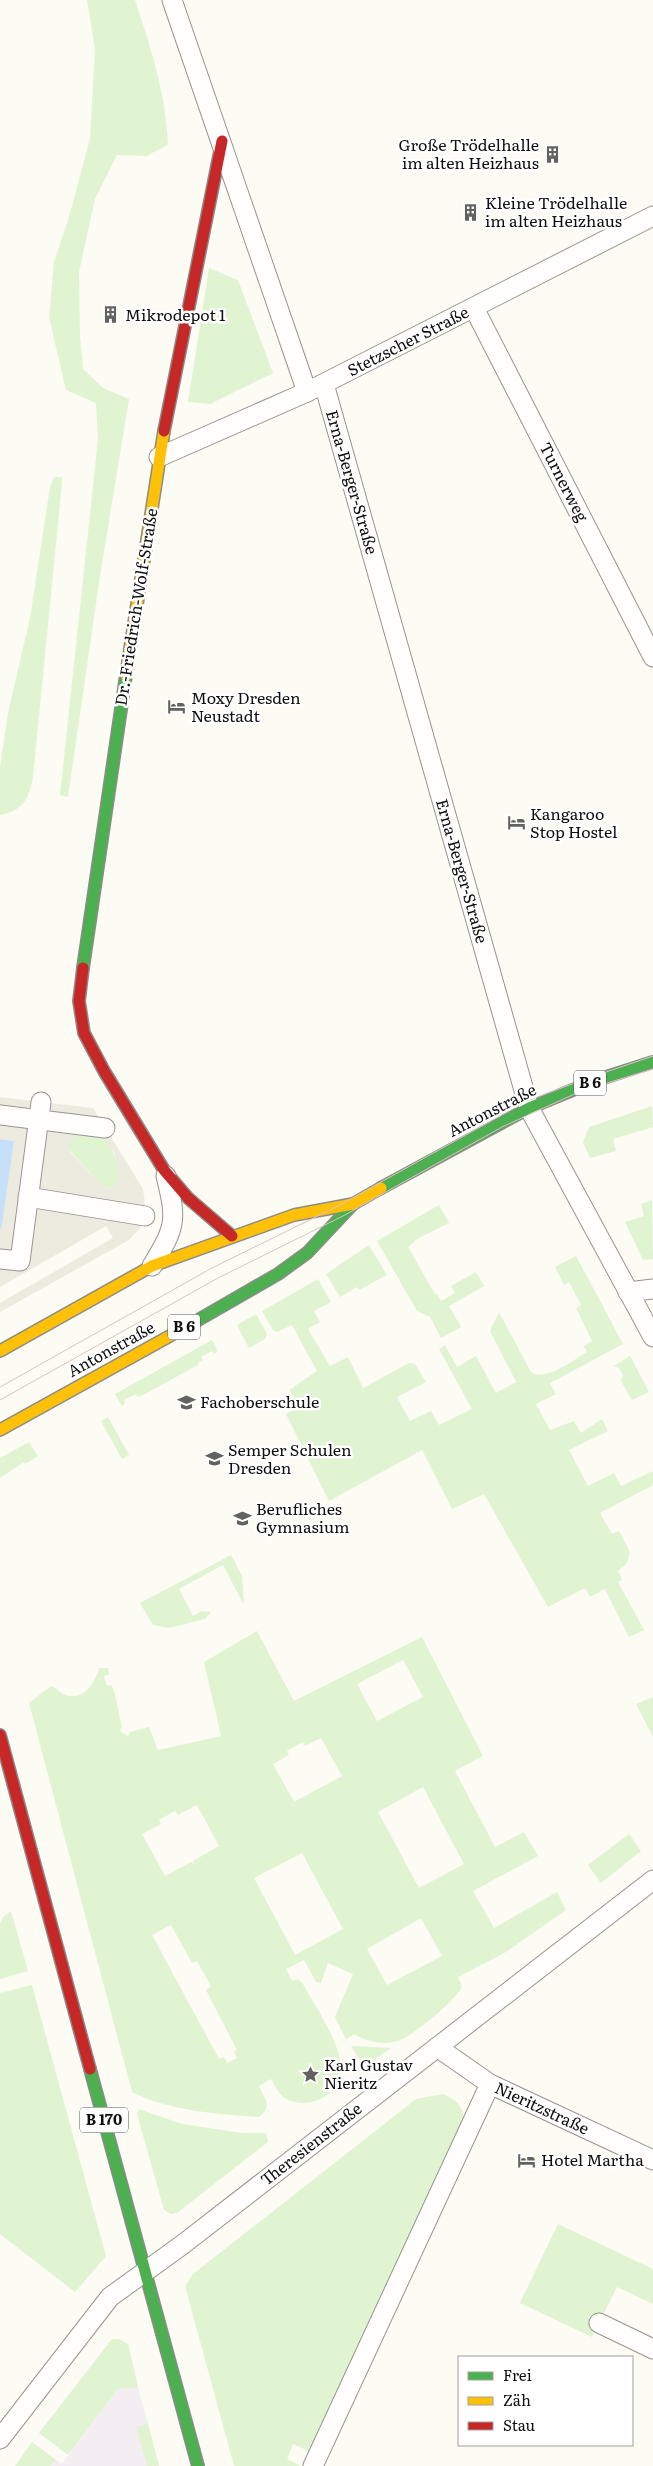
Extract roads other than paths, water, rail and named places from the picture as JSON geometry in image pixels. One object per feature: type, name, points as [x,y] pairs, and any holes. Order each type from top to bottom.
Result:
[{"type":"main road","name":"Dr.-Friedrich-Wolf-Straße","points":[[222,141],[159,457],[97,867],[79,1001],[84,1033],[104,1071],[164,1170],[188,1198],[232,1236]]},
{"type":"main road","name":"Antonstraße","points":[[0,1430],[278,1274],[308,1253],[353,1204],[448,1150],[529,1108],[588,1083],[653,1062]]},
{"type":"main road","name":"Antonstraße","points":[[0,1351],[152,1266],[294,1215],[353,1204]]},
{"type":"main road","name":"B 170","points":[[0,1734],[198,2466]]},
{"type":"street","points":[[172,0],[307,392]]},
{"type":"street","name":"Stetzscher Straße","points":[[159,457],[324,384],[653,216]]},
{"type":"street","name":"Turnerweg","points":[[474,308],[653,657]]},
{"type":"street","name":"Erna-Berger-Straße","points":[[324,384],[529,1108],[653,1337]]},
{"type":"street","points":[[0,1259],[20,1261],[40,1111]]},
{"type":"street","points":[[0,1115],[40,1111],[105,1128]]},
{"type":"street","points":[[152,1266],[171,1232],[174,1215],[164,1170]]},
{"type":"street","points":[[28,1197],[145,1216]]},
{"type":"street","points":[[628,1292],[653,1289]]},
{"type":"street","name":"Theresienstraße","points":[[0,2439],[110,2297],[653,1880]]},
{"type":"street","name":"Nieritzstraße","points":[[436,2047],[490,2084],[653,2160]]},
{"type":"street","points":[[313,2466],[490,2084]]},
{"type":"street","points":[[599,2323],[641,2350]]},
{"type":"water","points":[[0,1139],[14,1141],[1,1230],[0,1229]]},
{"type":"tram line","points":[[0,1387],[212,1268],[336,1207],[527,1101],[653,1056]]},
{"type":"tram line","points":[[0,1400],[218,1278],[343,1216],[502,1127],[581,1091],[653,1069]]},
{"type":"place","name":"Große Trödelhalle im alten Heizhaus","points":[[553,154]]},
{"type":"place","name":"Kleine Trödelhalle im alten Heizhaus","points":[[471,212]]},
{"type":"place","name":"Mikrodepot 1","points":[[111,315]]},
{"type":"place","name":"Moxy Dresden Neustadt","points":[[177,707]]},
{"type":"place","name":"Kangaroo Stop Hostel","points":[[516,823]]},
{"type":"place","name":"Fachoberschule","points":[[186,1402]]},
{"type":"place","name":"Semper Schulen Dresden","points":[[214,1459]]},
{"type":"place","name":"Berufliches Gymnasium","points":[[242,1518]]},
{"type":"place","name":"Karl Gustav Nieritz","points":[[310,2074]]},
{"type":"place","name":"Hotel Martha","points":[[527,2160]]}]
